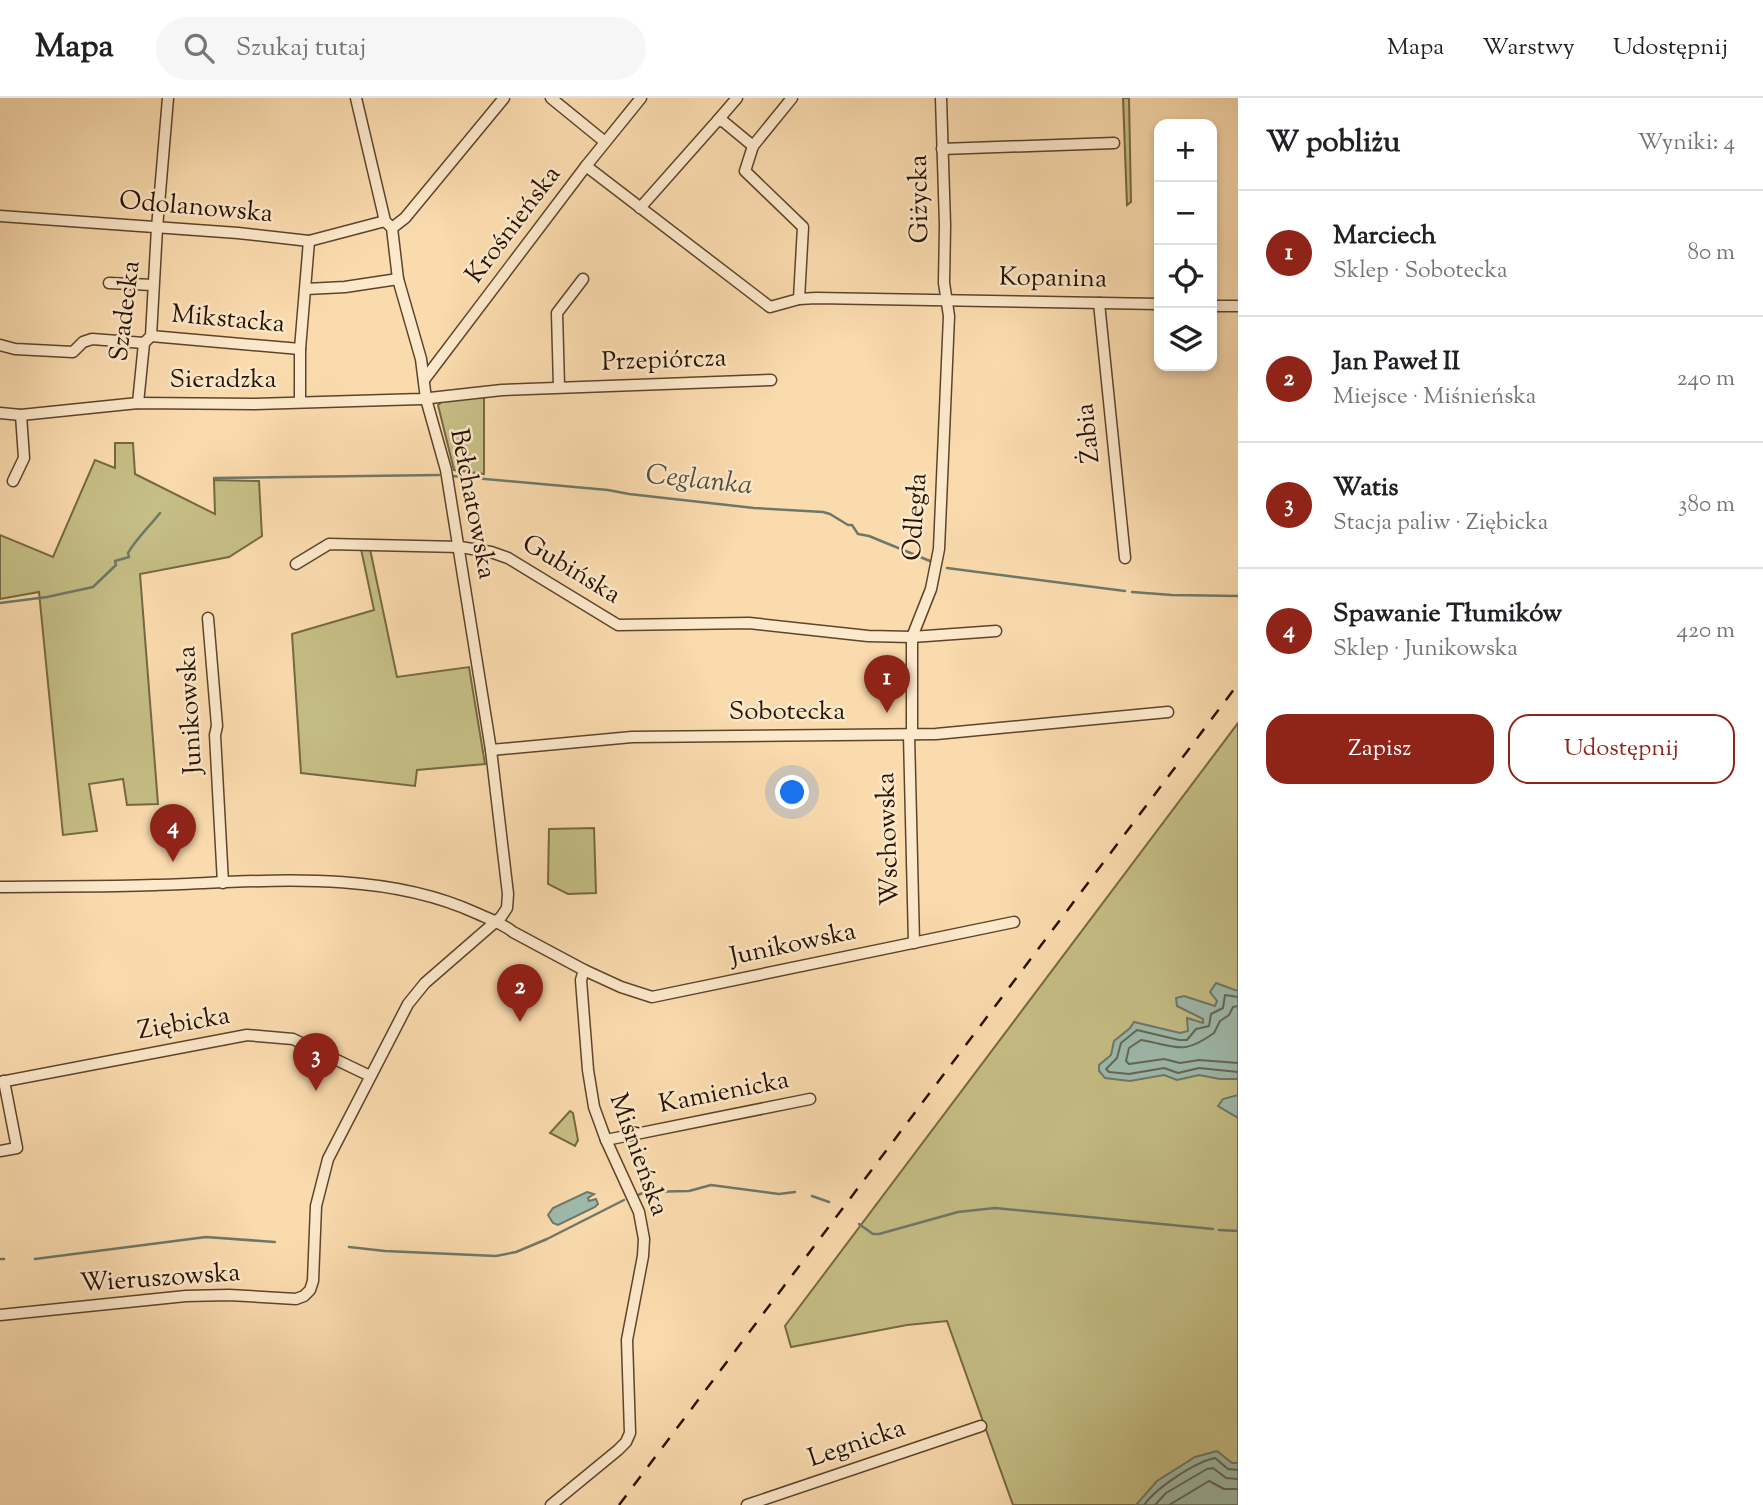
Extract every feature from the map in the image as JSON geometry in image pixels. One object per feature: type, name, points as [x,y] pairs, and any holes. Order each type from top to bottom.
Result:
[{"type":"street","name":"Szadecka","points":[[138,403],[153,285],[168,98]]},
{"type":"street","name":"Bełchatowska","points":[[356,98],[388,224],[398,279],[421,359],[426,399],[446,470],[460,547],[491,750],[508,894],[507,908],[496,921]]},
{"type":"street","points":[[388,224],[405,218],[504,98]]},
{"type":"street","points":[[551,98],[605,142]]},
{"type":"street","name":"Krośnieńska","points":[[424,380],[586,166],[641,98]]},
{"type":"street","points":[[640,208],[737,98]]},
{"type":"street","points":[[792,98],[753,146],[746,172],[803,228],[799,299]]},
{"type":"street","name":"Giżycka","points":[[941,98],[946,299]]},
{"type":"street","points":[[718,120],[753,146]]},
{"type":"street","points":[[942,149],[1114,143]]},
{"type":"street","points":[[586,166],[770,307],[799,299],[946,299]]},
{"type":"street","name":"Odolanowska","points":[[0,215],[309,241],[388,224]]},
{"type":"street","points":[[300,402],[300,349],[309,241]]},
{"type":"street","points":[[306,289],[345,287],[398,279]]},
{"type":"street","points":[[559,387],[556,313],[583,279]]},
{"type":"street","points":[[109,283],[153,285]]},
{"type":"street","name":"Kopanina","points":[[946,299],[1154,304]]},
{"type":"street","name":"Odległa","points":[[910,735],[912,636],[931,589],[939,549],[948,316],[946,299]]},
{"type":"street","name":"Żabia","points":[[1098,303],[1125,558]]},
{"type":"street","points":[[1217,306],[1238,306]]},
{"type":"street","name":"Mikstacka","points":[[0,345],[15,349],[73,352],[83,342],[92,339],[147,339],[300,349]]},
{"type":"street","name":"Przepiórcza","points":[[426,399],[502,390],[771,380]]},
{"type":"street","name":"Sieradzka","points":[[0,413],[21,415],[138,403],[426,399]]},
{"type":"street","points":[[13,481],[24,458],[21,415]]},
{"type":"street","name":"Gubińska","points":[[296,564],[329,544],[460,547],[508,558],[618,625],[749,623],[850,635],[912,636],[996,631]]},
{"type":"street","name":"Junikowska","points":[[208,618],[217,726],[215,735],[223,883]]},
{"type":"street","name":"Sobotecka","points":[[491,750],[632,737],[910,735],[1168,712]]},
{"type":"street","name":"Wschowska","points":[[910,735],[914,943]]},
{"type":"street","points":[[0,887],[314,881],[418,893],[450,901],[496,921],[584,970]]},
{"type":"street","name":"Wieruszowska","points":[[0,1315],[186,1296],[247,1295],[286,1299],[304,1296],[313,1281],[316,1206],[334,1145],[400,1017],[417,991],[496,921]]},
{"type":"street","name":"Junikowska","points":[[584,970],[621,987],[652,997],[1014,922]]},
{"type":"street","name":"Miśnieńska","points":[[551,1505],[618,1450],[630,1433],[627,1340],[643,1256],[644,1239],[639,1212],[606,1140],[590,1089],[581,980],[584,970]]},
{"type":"street","name":"Ziębicka","points":[[2,1082],[247,1035],[293,1040],[370,1076]]},
{"type":"street","points":[[0,1151],[17,1148],[2,1082]]},
{"type":"street","name":"Kamienicka","points":[[606,1140],[810,1099]]},
{"type":"street","name":"Legnicka","points":[[747,1505],[981,1426]]},
{"type":"shaded area","points":[[1123,98],[1129,98],[1131,202],[1127,205]]},
{"type":"shaded area","points":[[484,397],[484,474],[454,470],[438,405],[445,399]]},
{"type":"shaded area","points":[[115,443],[133,443],[135,474],[215,514],[214,480],[259,481],[262,536],[229,557],[140,574],[158,804],[127,805],[123,779],[89,784],[97,831],[63,835],[39,592],[0,599],[0,535],[53,557],[95,460],[115,468]]},
{"type":"shaded area","points":[[361,549],[370,549],[397,677],[469,667],[485,764],[417,770],[415,786],[301,773],[292,634],[374,610]]},
{"type":"shaded area","points":[[1238,723],[1238,1505],[1013,1505],[947,1321],[907,1325],[791,1347],[785,1326]]},
{"type":"shaded area","points":[[594,828],[596,893],[568,894],[548,884],[549,829]]},
{"type":"shaded area","points":[[570,1111],[573,1113],[578,1140],[575,1146],[550,1133]]},
{"type":"water","points":[[1216,983],[1238,991],[1238,1079],[1199,1075],[1177,1080],[1164,1075],[1130,1081],[1105,1078],[1099,1071],[1099,1065],[1111,1055],[1114,1041],[1134,1022],[1180,1033],[1188,1031],[1187,1018],[1203,1023],[1203,1019],[1177,1006],[1176,998],[1184,996],[1215,1006],[1217,1001],[1210,992]]},
{"type":"water","points":[[1238,1095],[1238,1118],[1218,1106],[1223,1099]]},
{"type":"water","points":[[587,1192],[594,1194],[588,1198],[589,1201],[596,1199],[598,1204],[595,1207],[558,1225],[553,1223],[548,1215],[553,1208]]},
{"type":"water","points":[[1217,1451],[1232,1463],[1238,1463],[1238,1505],[1136,1505],[1157,1481],[1195,1457]]},
{"type":"waterway","name":"Ceglanka","points":[[214,478],[439,475]]},
{"type":"waterway","name":"Ceglanka","points":[[452,476],[608,490],[754,508],[823,512],[852,525],[858,534],[930,561]]},
{"type":"waterway","name":"Ceglanka","points":[[0,603],[93,587],[116,565],[115,561],[129,557],[131,548],[160,513]]},
{"type":"waterway","name":"Ceglanka","points":[[947,568],[1125,591]]},
{"type":"waterway","name":"Ceglanka","points":[[1132,592],[1238,596]]},
{"type":"waterway","points":[[638,1195],[645,1192],[689,1191],[711,1185],[779,1194],[795,1192]]},
{"type":"waterway","points":[[812,1196],[829,1202]]},
{"type":"waterway","points":[[349,1247],[496,1256],[516,1252],[547,1239],[624,1200]]},
{"type":"waterway","points":[[859,1224],[873,1234],[879,1234],[958,1212],[995,1208],[1213,1229]]},
{"type":"waterway","points":[[1219,1230],[1238,1231]]},
{"type":"waterway","points":[[35,1259],[206,1237],[275,1242]]},
{"type":"railway","points":[[619,1505],[1238,684]]},
{"type":"place","name":"Marciech","points":[[887,713]]},
{"type":"place","name":"Spawanie Tłumików","points":[[173,862]]},
{"type":"place","name":"Jan Paweł II","points":[[520,1022]]},
{"type":"place","name":"Watis","points":[[316,1091]]}]
